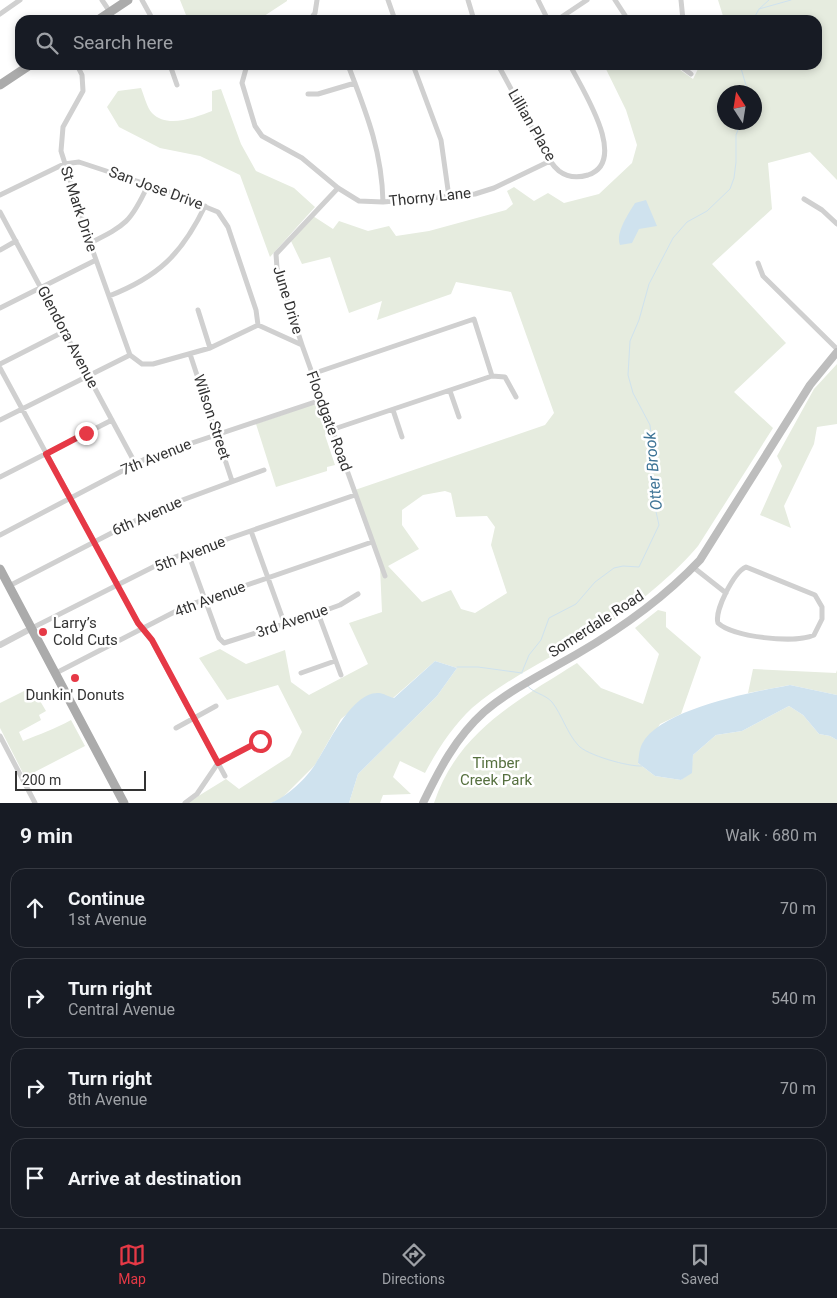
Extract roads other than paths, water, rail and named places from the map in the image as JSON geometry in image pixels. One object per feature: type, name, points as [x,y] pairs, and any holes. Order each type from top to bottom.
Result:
[{"type":"main road","points":[[106,15],[128,0]]},
{"type":"main road","points":[[0,85],[22,70]]},
{"type":"main road","name":"Somerdale Road","points":[[423,803],[445,759],[484,712],[509,694],[638,615],[693,567],[711,545],[810,385],[837,351]]},
{"type":"main road","points":[[0,569],[124,803]]},
{"type":"street","points":[[0,14],[20,0]]},
{"type":"street","points":[[102,0],[110,12]]},
{"type":"street","points":[[142,0],[150,15]]},
{"type":"street","points":[[314,15],[316,0]]},
{"type":"street","points":[[388,0],[394,15]]},
{"type":"street","points":[[468,0],[472,15]]},
{"type":"street","points":[[538,0],[546,15]]},
{"type":"street","points":[[564,15],[587,0]]},
{"type":"street","points":[[615,0],[625,15]]},
{"type":"street","points":[[681,0],[682,15]]},
{"type":"street","name":"St Mark Drive","points":[[80,70],[82,75],[83,91],[63,127],[61,151],[90,243],[130,355]]},
{"type":"street","points":[[172,70],[177,85]]},
{"type":"street","points":[[246,70],[242,83],[255,126],[262,136],[302,158],[338,188]]},
{"type":"street","points":[[350,70],[376,140],[381,163],[383,202]]},
{"type":"street","points":[[415,70],[441,140],[449,197]]},
{"type":"street","name":"Lillian Place","points":[[501,70],[550,161],[558,170],[572,176],[587,175],[600,166],[606,152],[603,134],[572,70]]},
{"type":"street","points":[[686,70],[691,74]]},
{"type":"street","points":[[308,94],[318,94],[355,83]]},
{"type":"street","name":"Thorny Lane","points":[[338,188],[363,201],[383,202],[449,197],[494,188],[550,161]]},
{"type":"street","name":"San Jose Drive","points":[[64,164],[79,162],[218,212],[228,227],[256,310],[258,324]]},
{"type":"street","points":[[0,195],[64,164]]},
{"type":"street","points":[[90,243],[128,221],[135,212],[148,186]]},
{"type":"street","name":"June Drive","points":[[302,346],[277,268],[276,254],[338,188]]},
{"type":"street","points":[[804,199],[822,210],[837,224]]},
{"type":"street","points":[[109,296],[147,278],[174,256],[192,233],[204,206]]},
{"type":"street","name":"Glendora Avenue","points":[[0,212],[135,464]]},
{"type":"street","points":[[0,250],[16,242]]},
{"type":"street","points":[[0,308],[40,286],[96,260]]},
{"type":"street","points":[[758,263],[763,276],[837,351]]},
{"type":"street","points":[[198,310],[210,348]]},
{"type":"street","points":[[312,374],[474,318],[492,376]]},
{"type":"street","points":[[0,420],[130,355],[148,365],[210,348],[258,324],[302,346]]},
{"type":"street","points":[[0,364],[64,331]]},
{"type":"street","name":"Floodgate Road","points":[[302,346],[385,576]]},
{"type":"street","name":"Wilson Street","points":[[190,354],[232,481]]},
{"type":"street","points":[[0,368],[117,586],[142,628],[152,640],[225,776]]},
{"type":"street","points":[[332,430],[492,376],[505,377],[516,397]]},
{"type":"street","points":[[450,391],[459,417]]},
{"type":"street","name":"7th Avenue","points":[[0,534],[135,464],[179,446],[321,400]]},
{"type":"street","points":[[393,410],[402,437]]},
{"type":"street","points":[[0,478],[112,420]]},
{"type":"street","name":"6th Avenue","points":[[9,586],[158,509],[264,470]]},
{"type":"street","name":"5th Avenue","points":[[32,628],[169,559],[355,495]]},
{"type":"street","points":[[251,531],[285,625]]},
{"type":"street","name":"4th Avenue","points":[[56,673],[142,628],[204,599],[372,542]]},
{"type":"street","points":[[188,553],[204,599]]},
{"type":"street","points":[[693,567],[726,593]]},
{"type":"street","points":[[751,568],[815,595],[822,607],[822,619],[814,635],[801,640],[777,639],[743,633],[718,623],[716,616],[726,593],[741,569],[751,568]]},
{"type":"street","name":"3rd Avenue","points":[[204,599],[219,638],[224,643],[285,625],[340,605],[358,594]]},
{"type":"street","points":[[318,613],[341,675]]},
{"type":"street","points":[[0,645],[32,628]]},
{"type":"street","points":[[301,673],[335,661]]},
{"type":"street","points":[[176,728],[216,706]]},
{"type":"street","points":[[0,736],[35,803]]},
{"type":"street","points":[[185,803],[197,794],[218,763],[260,741]]},
{"type":"water","points":[[646,200],[657,226],[639,229],[632,243],[620,245],[619,235],[629,212],[635,203]]},
{"type":"water","points":[[435,661],[457,668],[437,696],[358,774],[349,803],[270,803],[296,787],[308,775],[342,720],[359,701],[369,695],[379,693],[394,698]]},
{"type":"water","points":[[790,685],[837,695],[837,740],[830,736],[819,734],[803,715],[789,706],[742,731],[716,735],[693,755],[692,773],[681,780],[655,776],[638,763],[642,744],[652,732],[668,721],[709,704]]},
{"type":"waterway","name":"Otter Brook","points":[[756,15],[759,9],[769,0]]},
{"type":"waterway","points":[[759,9],[791,0]]},
{"type":"waterway","name":"Otter Brook","points":[[741,70],[746,85]]},
{"type":"waterway","name":"Otter Brook","points":[[522,672],[529,655],[541,640],[549,618],[576,604],[595,582],[614,568],[623,566],[639,567],[659,525],[652,494],[652,442],[650,425],[633,393],[628,375],[630,341],[639,320],[649,284],[673,238],[687,222],[707,211],[730,189],[734,178],[736,135],[738,130]]},
{"type":"waterway","points":[[457,667],[478,667],[522,673]]},
{"type":"waterway","points":[[527,685],[552,702],[571,735],[583,749],[608,760],[642,766]]},
{"type":"place","name":"Larry’s Cold Cuts","points":[[43,632]]},
{"type":"place","name":"Dunkin' Donuts","points":[[75,678]]},
{"type":"park label","name":"Timber Creek Park","points":[[496,772]]}]
